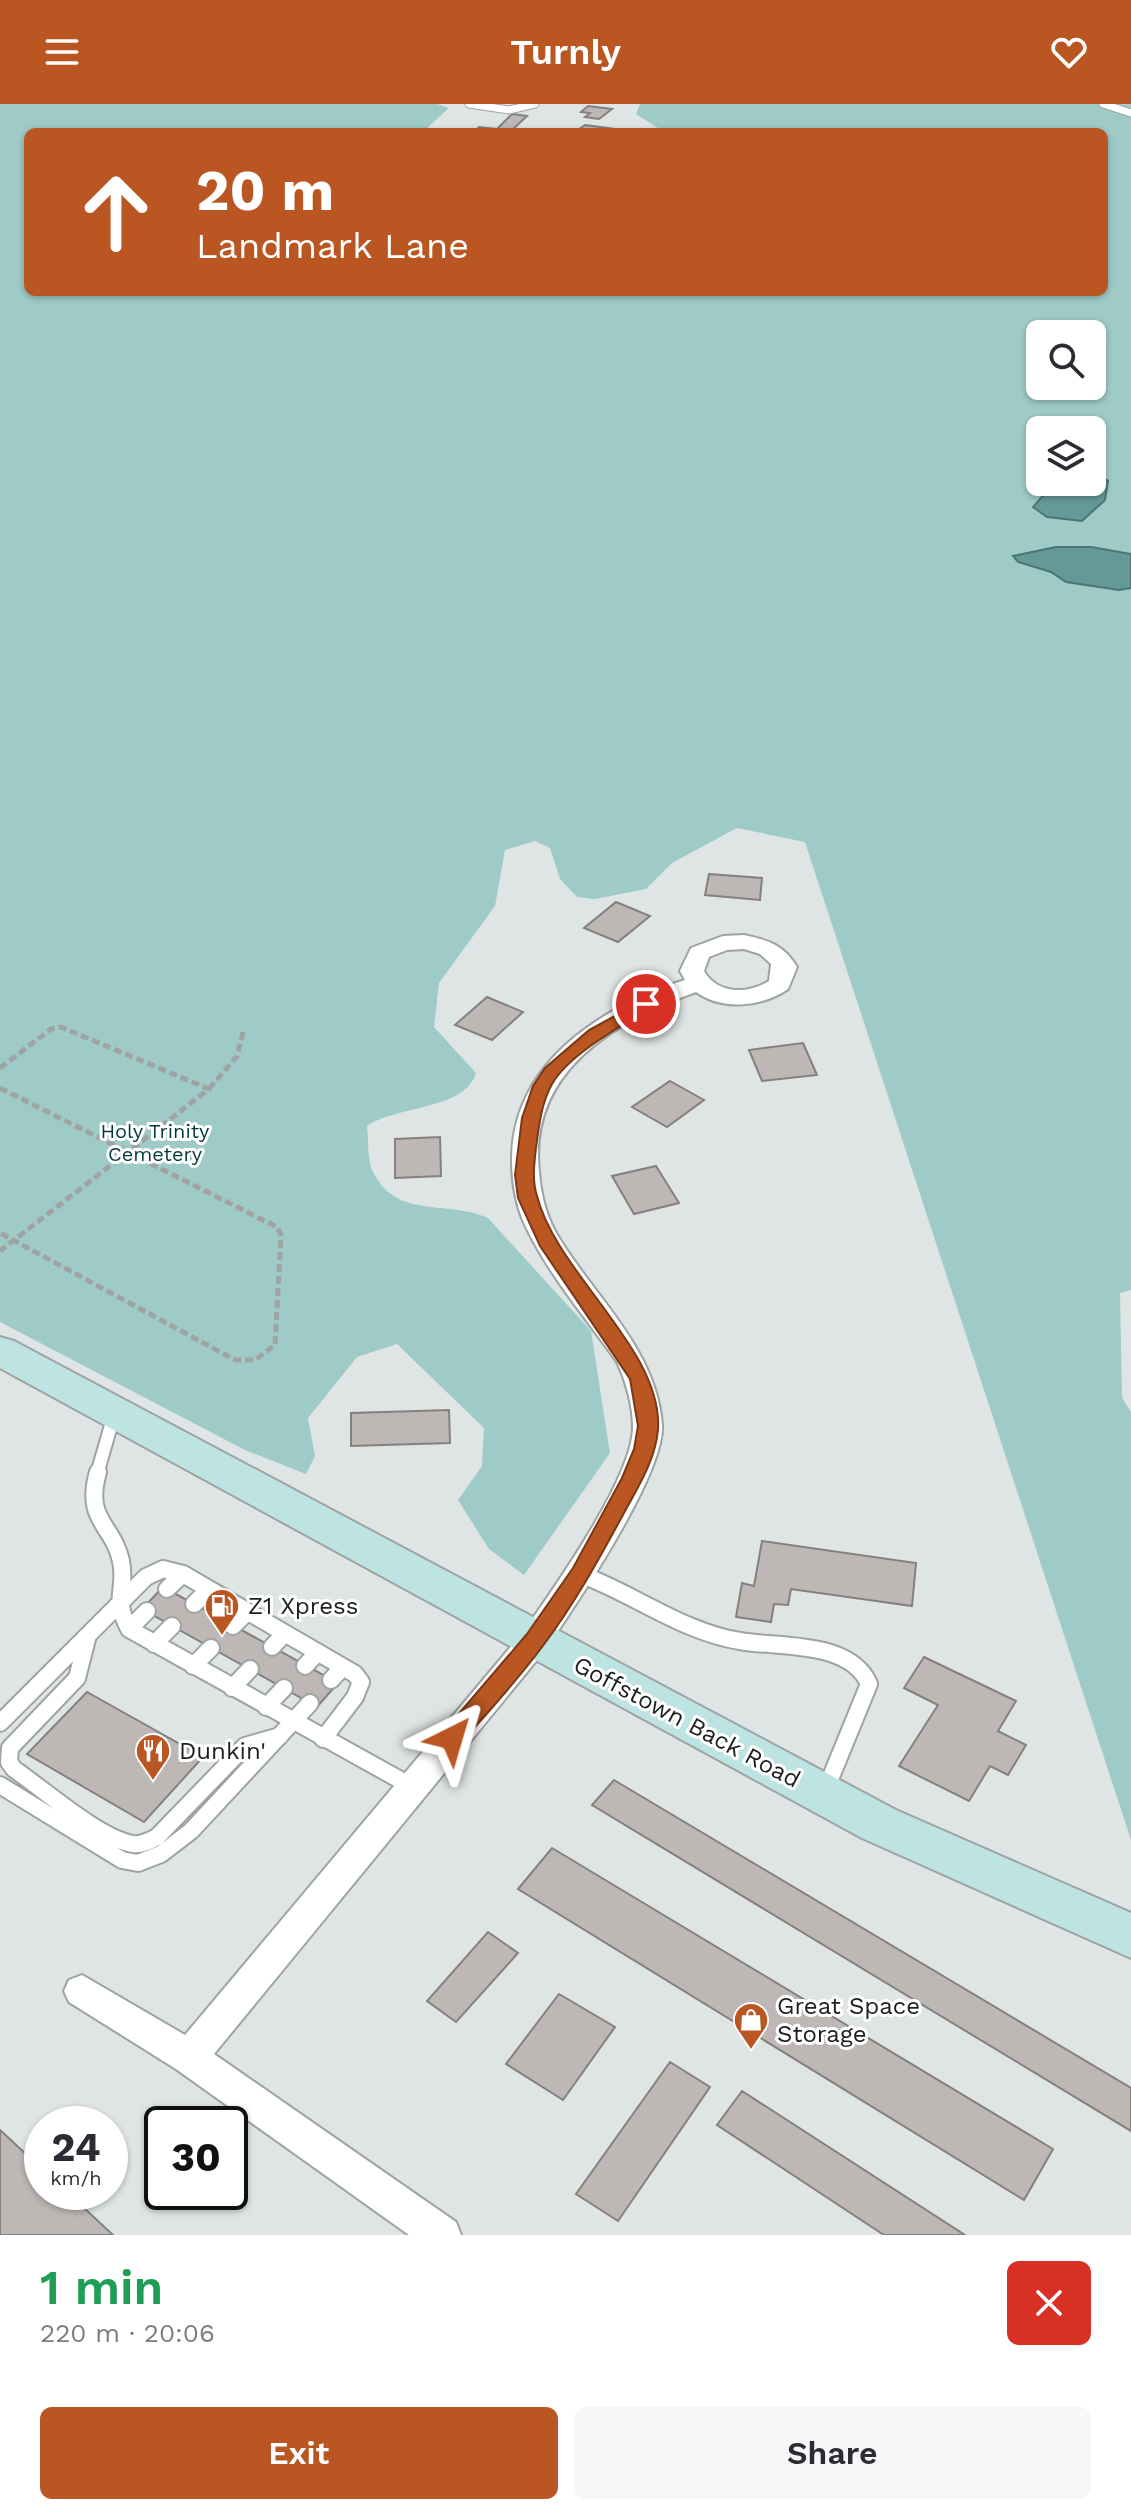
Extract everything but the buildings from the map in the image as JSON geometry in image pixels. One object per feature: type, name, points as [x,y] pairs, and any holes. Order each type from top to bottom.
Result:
[{"type":"main road","name":"Goffstown Back Road","points":[[0,1351],[824,1795],[1015,1887],[1131,1936]]},
{"type":"street","points":[[189,2057],[535,1640],[580,1574],[633,1478],[645,1449],[648,1426],[646,1402],[639,1378],[629,1358],[537,1223],[524,1175],[529,1126],[542,1086],[563,1059],[595,1034],[638,1009],[664,995],[699,983]]},
{"type":"street","points":[[82,1991],[189,2057],[442,2235]]},
{"type":"lane","points":[[469,104],[509,110],[535,104]]},
{"type":"lane","points":[[1103,104],[1131,113]]},
{"type":"lane","points":[[114,1413],[93,1489],[95,1509],[121,1561],[119,1606],[129,1629],[411,1786]]},
{"type":"lane","points":[[0,1723],[146,1577],[163,1569],[183,1574],[355,1674],[361,1682],[355,1697],[323,1739]]},
{"type":"lane","points":[[167,1589],[183,1574]]},
{"type":"lane","points":[[580,1574],[616,1586],[670,1616],[722,1637],[832,1655],[861,1669],[869,1684],[824,1795]]},
{"type":"lane","points":[[194,1604],[209,1589]]},
{"type":"lane","points":[[129,1629],[147,1611]]},
{"type":"lane","points":[[233,1626],[247,1612]]},
{"type":"lane","points":[[154,1644],[172,1626]]},
{"type":"lane","points":[[272,1647],[285,1633]]},
{"type":"lane","points":[[88,1636],[77,1678],[10,1748],[9,1762],[14,1769],[108,1833],[132,1844],[146,1843],[157,1837],[245,1746],[280,1736]]},
{"type":"lane","points":[[193,1666],[211,1648]]},
{"type":"lane","points":[[305,1666],[318,1652]]},
{"type":"lane","points":[[331,1680],[343,1667]]},
{"type":"lane","points":[[232,1688],[250,1669]]},
{"type":"lane","points":[[266,1707],[284,1688]]},
{"type":"lane","points":[[0,1785],[122,1860],[138,1863],[161,1854],[191,1831],[310,1703]]},
{"type":"path","points":[[0,1068],[51,1029],[61,1027],[209,1089]]},
{"type":"path","points":[[0,1251],[209,1089],[237,1056],[243,1032]]},
{"type":"path","points":[[0,1088],[277,1227],[281,1235],[275,1345],[255,1360],[235,1360],[0,1233]]},
{"type":"green space","name":"Holy Trinity Cemetery","points":[[0,104],[437,104],[449,108],[428,128],[24,128],[24,296],[1108,296],[1108,128],[658,128],[636,114],[640,104],[1131,104],[1131,1290],[1120,1293],[1122,1398],[1131,1412],[1131,1840],[805,842],[737,828],[672,863],[646,889],[595,899],[577,897],[560,879],[550,848],[535,841],[505,850],[495,906],[439,983],[434,1027],[476,1073],[459,1094],[367,1126],[370,1165],[382,1186],[408,1203],[488,1218],[591,1331],[610,1453],[524,1575],[489,1549],[458,1500],[482,1466],[484,1428],[397,1344],[357,1357],[308,1418],[315,1456],[306,1474],[245,1450],[0,1322]]},
{"type":"shaded area","points":[[1043,496],[1106,496],[1082,521],[1047,517],[1033,507]]},
{"type":"shaded area","points":[[1056,547],[1091,547],[1131,554],[1131,588],[1119,590],[1066,582],[1051,572],[1018,562],[1013,556]]},
{"type":"place","name":"Z1 Xpress","points":[[222,1637]]},
{"type":"place","name":"Dunkin'","points":[[153,1782]]},
{"type":"place","name":"Great Space Storage","points":[[751,2051]]},
{"type":"route","points":[[452,1738],[535,1640],[580,1574],[633,1478],[645,1449],[648,1426],[646,1402],[639,1378],[629,1358],[537,1223],[528,1198],[524,1152],[531,1118],[542,1086],[551,1072],[595,1034],[646,1004]]}]
